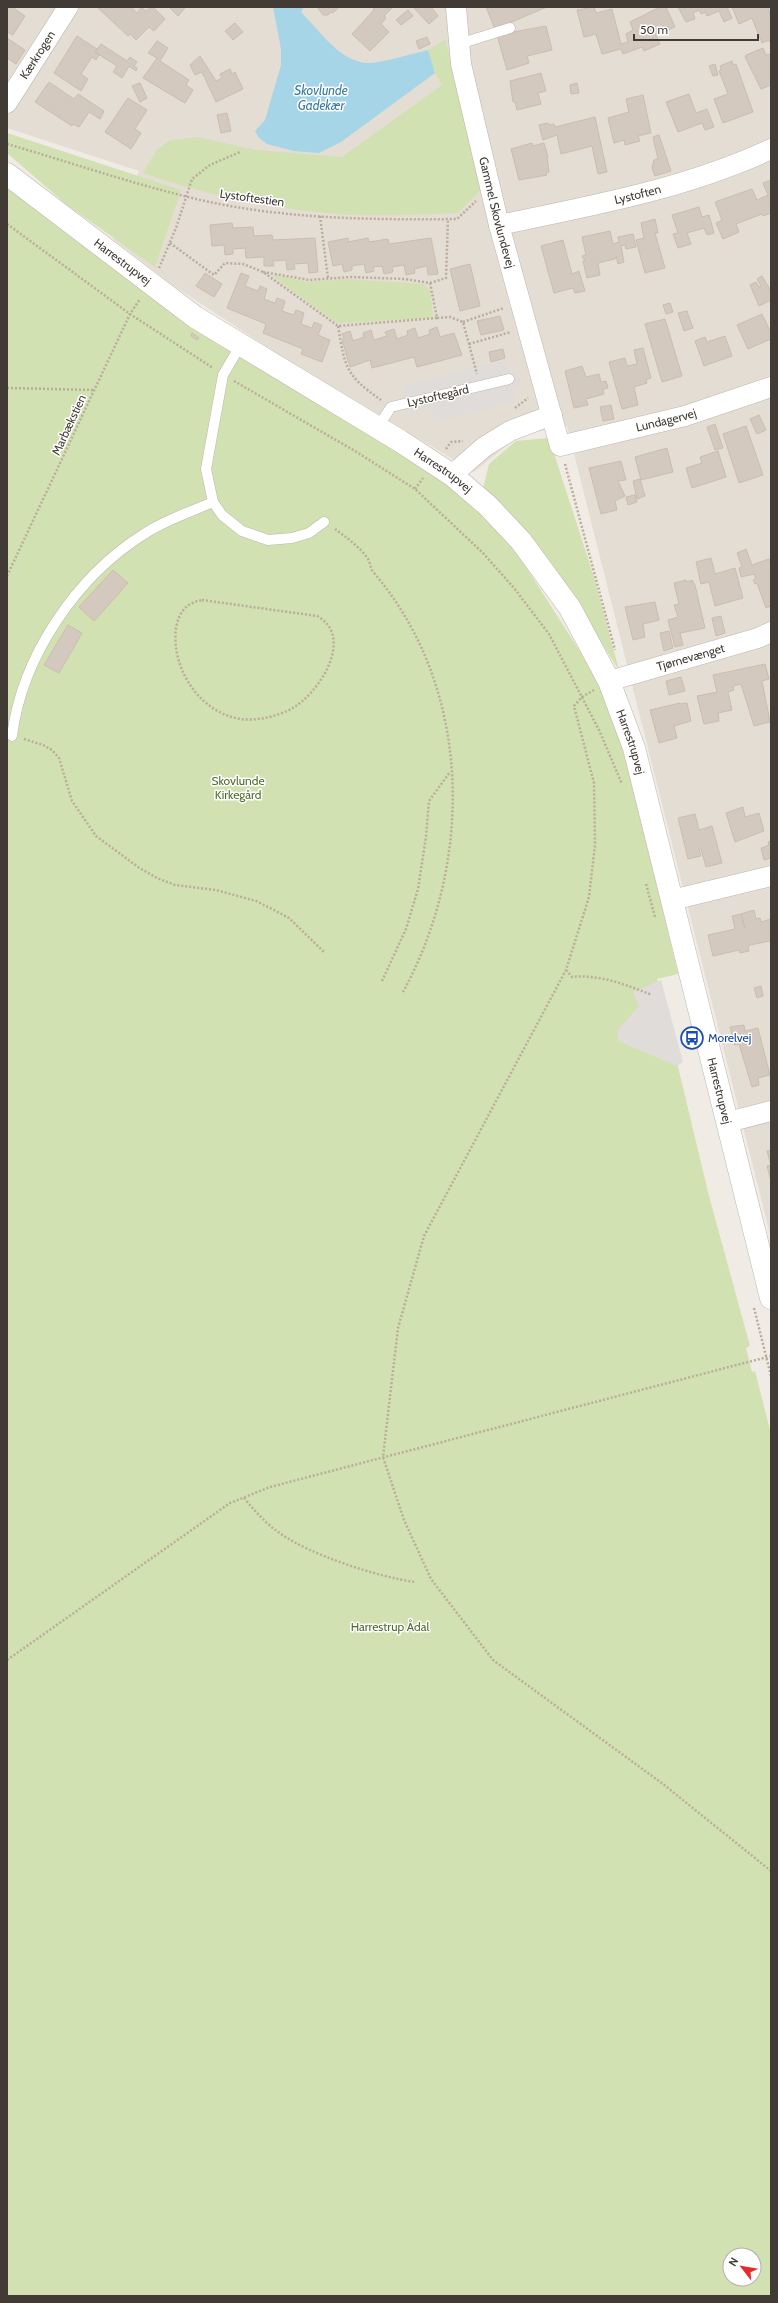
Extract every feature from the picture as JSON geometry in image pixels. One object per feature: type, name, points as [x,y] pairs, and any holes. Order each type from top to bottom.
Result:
[{"type":"street","name":"Kærkrogen","points":[[7,103],[68,7]]},
{"type":"street","name":"Gammel Skovlundevej","points":[[456,7],[461,64],[499,225],[560,446]]},
{"type":"street","name":"Lystoften","points":[[499,225],[646,194],[747,160],[771,149]]},
{"type":"street","name":"Harrestrupvej","points":[[7,174],[195,317],[240,346],[378,427],[452,476],[487,505],[521,541],[570,608],[616,678],[728,1122],[762,1301]]},
{"type":"street","name":"Lundagervej","points":[[560,446],[685,416],[771,387]]},
{"type":"street","points":[[452,476],[484,447],[510,431],[552,415]]},
{"type":"street","name":"Tjørnevænget","points":[[616,678],[758,638],[771,632]]},
{"type":"street","points":[[672,900],[771,876]]},
{"type":"street","points":[[728,1122],[771,1111]]},
{"type":"lane","points":[[459,44],[510,28]]},
{"type":"lane","points":[[240,346],[223,375],[206,469],[214,502],[222,515],[242,531],[268,540],[292,538],[309,533],[324,522]]},
{"type":"lane","name":"Lystoftegård","points":[[378,427],[391,407],[509,379]]},
{"type":"lane","points":[[12,736],[15,711],[39,653],[64,612],[89,581],[116,553],[146,533],[214,502]]},
{"type":"path","name":"Lystoftestien","points":[[7,144],[185,196],[256,209],[320,216],[396,221],[457,219],[478,200],[493,196]]},
{"type":"path","name":"Marbækstien","points":[[7,576],[130,314],[151,283],[162,263],[192,179],[210,165],[240,152]]},
{"type":"path","points":[[320,216],[328,278]]},
{"type":"path","points":[[170,243],[214,275],[225,263],[243,264],[263,272],[309,280],[328,278],[405,279],[430,283],[446,278],[448,219]]},
{"type":"path","points":[[7,224],[130,314],[223,375],[355,451],[415,489],[483,553],[514,588],[549,634],[599,730],[623,788]]},
{"type":"path","points":[[263,272],[338,326],[450,317],[463,322],[520,303]]},
{"type":"path","points":[[430,283],[437,318]]},
{"type":"path","points":[[463,322],[480,386]]},
{"type":"path","points":[[338,326],[347,369],[359,384],[391,407]]},
{"type":"path","points":[[469,344],[527,327]]},
{"type":"path","points":[[7,388],[95,390]]},
{"type":"path","points":[[560,446],[616,678]]},
{"type":"path","points":[[324,522],[342,534],[369,560],[371,570],[396,600],[411,624],[433,674],[447,724],[451,772],[452,828],[442,893],[427,941],[403,992]]},
{"type":"path","points":[[202,600],[317,616],[322,619],[330,628],[333,644],[327,671],[317,687],[292,709],[261,718],[233,717],[210,706],[188,683],[176,652],[175,638],[180,615],[188,604],[202,600]]},
{"type":"path","points":[[582,697],[574,706],[594,783],[595,844],[589,897],[566,970],[424,1236],[398,1328],[383,1457],[404,1520],[431,1579],[493,1660],[663,1784],[771,1871]]},
{"type":"path","points":[[12,736],[43,744],[52,750],[59,758],[72,801],[96,836],[138,867],[157,878],[175,885],[216,890],[268,907],[289,918],[324,952]]},
{"type":"path","points":[[382,981],[406,929],[418,889],[426,837],[429,802],[451,772]]},
{"type":"path","points":[[645,877],[656,922]]},
{"type":"path","points":[[566,970],[572,977],[581,976],[624,984],[652,995]]},
{"type":"path","points":[[762,1301],[766,1357],[771,1376]]},
{"type":"path","points":[[7,1660],[230,1503],[270,1487],[771,1356]]},
{"type":"path","points":[[244,1498],[259,1516],[281,1534],[311,1550],[390,1579],[415,1582]]},
{"type":"shaded area","points":[[7,7],[771,7],[771,1238],[567,426],[520,435],[474,472],[273,351],[174,286],[113,239],[139,171],[7,128]]},
{"type":"shaded area","points":[[507,360],[510,374],[519,371],[523,386],[512,388],[515,402],[436,422],[432,409],[409,414],[402,386]]},
{"type":"shaded area","points":[[661,980],[683,1062],[677,1066],[618,1041],[618,1030],[639,1006],[633,992]]},
{"type":"green space","points":[[445,40],[479,160],[480,191],[458,213],[360,215],[305,211],[223,196],[169,182],[143,173],[156,151],[168,141],[197,137],[256,150],[342,157],[442,85],[435,73],[428,50]]},
{"type":"green space","points":[[7,133],[181,190],[155,267],[67,205],[7,153]]},
{"type":"green space","name":"Harrestrup Ådal","points":[[7,187],[420,465],[476,507],[513,547],[597,678],[625,751],[678,974],[657,979],[709,1196],[750,1346],[746,1348],[752,1372],[755,1371],[771,1434],[771,2296],[7,2296]]},
{"type":"green space","points":[[273,275],[309,282],[346,279],[424,284],[430,291],[433,315],[430,318],[340,323],[334,321],[276,279]]},
{"type":"green space","points":[[549,438],[594,577],[619,670],[564,585],[483,489],[489,464],[516,441]]},
{"type":"water","name":"Skovlunde Gadekær","points":[[273,7],[304,7],[301,12],[323,37],[341,52],[360,62],[378,62],[428,50],[435,73],[341,142],[319,153],[294,151],[267,144],[259,138],[255,131],[265,120],[281,65],[281,49]]},
{"type":"building","points":[[7,7],[12,7],[25,16],[13,35],[7,32]]},
{"type":"building","points":[[97,7],[131,7],[137,13],[142,7],[145,11],[153,7],[165,19],[154,31],[149,27],[136,40],[130,34],[128,36]]},
{"type":"building","points":[[169,7],[186,7],[178,16]]},
{"type":"building","points":[[317,7],[339,7],[333,13],[331,12],[328,15],[323,15]]},
{"type":"building","points":[[373,7],[392,8],[384,16],[386,18],[381,24],[389,32],[370,51],[352,34],[374,10]]},
{"type":"building","points":[[413,7],[431,7],[438,16],[429,24]]},
{"type":"building","points":[[486,7],[547,7],[495,29]]},
{"type":"building","points":[[594,7],[596,13],[612,9],[621,44],[628,42],[626,34],[633,30],[630,22],[660,7],[666,7],[675,27],[656,35],[660,44],[644,51],[642,47],[623,54],[621,49],[602,54],[596,34],[584,37],[577,10]]},
{"type":"building","points":[[678,7],[727,7],[732,18],[724,22],[719,11],[707,16],[705,12],[701,14],[699,10],[693,13],[695,19],[686,22]]},
{"type":"building","points":[[732,7],[768,7],[771,19],[771,44],[769,40],[762,43],[752,18],[739,24]]},
{"type":"building","points":[[408,10],[413,16],[401,25],[396,20]]},
{"type":"building","points":[[235,23],[243,32],[233,40],[225,31]]},
{"type":"building","points":[[546,26],[552,50],[527,56],[529,63],[507,70],[497,35]]},
{"type":"building","points":[[77,36],[97,49],[95,52],[99,55],[96,60],[92,57],[81,74],[88,79],[81,91],[54,73]]},
{"type":"building","points":[[427,37],[430,44],[419,49],[416,41]]},
{"type":"building","points":[[7,38],[25,50],[16,64],[7,58]]},
{"type":"building","points":[[157,41],[168,48],[160,61],[189,80],[186,85],[193,90],[185,103],[143,78],[157,58],[148,53]]},
{"type":"building","points":[[101,44],[127,61],[130,57],[137,62],[134,66],[137,68],[136,71],[129,66],[122,78],[113,72],[117,66],[95,52]]},
{"type":"building","points":[[763,48],[766,55],[771,54],[771,85],[761,89],[745,57],[746,55]]},
{"type":"building","points":[[200,56],[216,81],[222,78],[220,74],[230,69],[232,74],[235,72],[243,89],[216,102],[202,72],[195,75],[190,65]]},
{"type":"building","points":[[732,61],[733,65],[736,64],[753,112],[723,123],[714,99],[728,94],[719,71],[721,70],[720,66]]},
{"type":"building","points":[[715,64],[718,75],[713,76],[709,66]]},
{"type":"building","points":[[541,73],[546,91],[538,93],[541,104],[517,110],[515,102],[513,102],[510,81]]},
{"type":"building","points":[[49,82],[74,99],[78,94],[104,111],[100,119],[89,112],[79,127],[73,124],[72,126],[35,102]]},
{"type":"building","points":[[140,83],[147,98],[140,102],[132,86]]},
{"type":"building","points":[[577,83],[579,93],[571,94],[570,85]]},
{"type":"building","points":[[689,94],[696,113],[707,109],[714,127],[705,130],[702,123],[678,132],[666,102]]},
{"type":"building","points":[[643,95],[651,133],[638,136],[640,141],[625,145],[624,140],[614,143],[608,118],[629,112],[626,99]]},
{"type":"building","points":[[128,98],[147,110],[135,129],[141,133],[131,149],[105,132]]},
{"type":"building","points":[[227,113],[231,131],[221,133],[217,115]]},
{"type":"building","points":[[595,117],[607,172],[598,174],[592,146],[561,154],[557,135],[543,140],[539,125],[548,123],[549,125],[554,124],[555,127]]},
{"type":"building","points":[[659,135],[671,171],[655,176],[652,168],[654,160],[658,159],[653,137]]},
{"type":"building","points":[[532,143],[533,146],[544,143],[548,157],[549,172],[546,172],[547,175],[519,180],[511,149]]},
{"type":"building","points":[[771,180],[771,213],[763,216],[762,214],[736,224],[739,232],[723,239],[716,223],[722,220],[715,202],[752,189],[757,200],[768,195],[763,183]]},
{"type":"building","points":[[699,207],[702,217],[709,215],[714,233],[707,235],[704,228],[687,233],[691,244],[678,248],[673,234],[678,233],[672,215]]},
{"type":"building","points":[[655,219],[658,233],[655,233],[665,268],[645,273],[636,240],[644,238],[641,223]]},
{"type":"building","points":[[232,223],[233,228],[253,227],[254,236],[272,235],[273,240],[315,238],[318,272],[309,273],[308,263],[294,264],[295,269],[287,270],[286,260],[273,261],[274,266],[264,266],[264,257],[246,258],[245,248],[233,249],[233,254],[225,255],[224,245],[212,246],[210,225]]},
{"type":"building","points":[[610,231],[613,244],[619,242],[618,237],[633,234],[636,247],[626,249],[625,245],[621,246],[624,262],[618,264],[616,256],[615,259],[598,263],[600,275],[587,278],[583,261],[585,261],[582,256],[586,255],[582,237]]},
{"type":"building","points":[[348,238],[348,242],[368,238],[369,242],[388,239],[389,244],[431,238],[438,274],[428,275],[427,266],[414,269],[415,273],[406,275],[404,265],[392,267],[393,272],[384,274],[382,266],[373,267],[374,271],[366,273],[364,264],[352,266],[352,270],[344,272],[342,264],[333,266],[328,242]]},
{"type":"building","points":[[563,240],[572,274],[579,271],[585,291],[575,293],[573,288],[554,293],[541,246]]},
{"type":"building","points":[[470,264],[480,306],[460,311],[450,269]]},
{"type":"building","points":[[205,273],[222,284],[214,297],[196,286]]},
{"type":"building","points":[[241,273],[249,276],[245,286],[258,291],[260,286],[267,289],[264,299],[275,303],[277,298],[285,301],[282,311],[294,315],[296,310],[304,313],[301,324],[312,328],[314,322],[322,325],[318,335],[330,340],[322,362],[301,354],[303,349],[263,333],[266,324],[227,308]]},
{"type":"building","points":[[762,276],[771,291],[771,300],[759,306],[750,285],[756,282],[759,287],[761,286],[757,279]]},
{"type":"building","points":[[670,303],[673,312],[666,314],[663,305]]},
{"type":"building","points":[[687,311],[693,328],[684,331],[678,313]]},
{"type":"building","points":[[762,314],[771,333],[771,339],[748,349],[737,325]]},
{"type":"building","points":[[500,316],[504,330],[481,335],[477,321]]},
{"type":"building","points":[[665,319],[682,376],[662,382],[645,324]]},
{"type":"building","points":[[437,327],[440,337],[454,333],[462,355],[417,367],[414,357],[372,368],[370,360],[350,367],[342,340],[344,339],[342,334],[350,331],[353,341],[364,337],[363,333],[371,330],[374,340],[387,336],[385,332],[394,329],[397,339],[408,335],[407,331],[415,328],[418,338],[430,334],[429,330]]},
{"type":"building","points":[[192,333],[199,338],[197,340],[191,336]]},
{"type":"building","points":[[725,336],[732,356],[704,366],[695,341],[705,337],[707,342]]},
{"type":"building","points":[[643,348],[651,378],[646,380],[647,383],[634,387],[638,405],[622,409],[609,362],[625,358],[627,366],[637,364],[634,350]]},
{"type":"building","points":[[503,349],[505,358],[491,362],[489,352]]},
{"type":"building","points":[[582,366],[586,377],[599,374],[601,382],[606,381],[608,388],[603,389],[604,394],[586,399],[588,405],[574,408],[565,371]]},
{"type":"building","points":[[611,405],[614,419],[603,421],[600,407]]},
{"type":"building","points":[[759,415],[766,430],[757,434],[750,419]]},
{"type":"building","points":[[715,424],[723,448],[715,450],[707,427]]},
{"type":"building","points":[[746,426],[763,475],[739,483],[723,434]]},
{"type":"building","points":[[667,448],[673,472],[641,480],[635,457]]},
{"type":"building","points":[[718,451],[726,477],[692,488],[686,468],[702,463],[700,457]]},
{"type":"building","points":[[621,461],[626,480],[618,481],[625,496],[615,501],[617,510],[601,514],[589,468]]},
{"type":"building","points":[[640,479],[645,496],[637,499],[633,481]]},
{"type":"building","points":[[635,495],[637,502],[628,505],[626,497]]},
{"type":"building","points":[[746,549],[752,565],[769,559],[771,565],[771,606],[766,608],[757,583],[755,584],[753,580],[756,579],[754,574],[741,577],[739,568],[742,567],[737,553]]},
{"type":"building","points":[[711,558],[715,574],[735,568],[743,598],[715,606],[709,582],[701,584],[696,562]]},
{"type":"building","points":[[113,570],[128,583],[94,621],[79,607]]},
{"type":"building","points":[[686,580],[687,582],[692,580],[695,585],[705,628],[680,633],[683,645],[675,647],[668,620],[678,617],[674,605],[679,604],[674,583]]},
{"type":"building","points":[[655,602],[659,620],[643,624],[645,637],[633,640],[625,607]]},
{"type":"building","points":[[721,616],[725,633],[716,636],[712,618]]},
{"type":"building","points":[[68,625],[82,633],[59,673],[44,665]]},
{"type":"building","points":[[669,631],[673,648],[664,651],[660,633]]},
{"type":"building","points":[[765,664],[769,679],[762,681],[770,722],[754,726],[741,684],[733,686],[734,690],[728,692],[732,710],[718,713],[719,721],[704,724],[697,696],[717,692],[713,675]]},
{"type":"building","points":[[681,677],[685,691],[669,695],[666,681]]},
{"type":"building","points":[[680,703],[687,703],[691,721],[674,726],[677,738],[659,743],[650,710]]},
{"type":"building","points":[[743,807],[745,817],[759,813],[764,831],[735,842],[726,813]]},
{"type":"building","points":[[695,814],[699,830],[712,826],[722,863],[706,867],[701,849],[699,849],[701,856],[688,859],[678,818]]},
{"type":"building","points":[[771,841],[771,858],[764,860],[761,848],[769,845],[768,842]]},
{"type":"building","points":[[754,910],[756,919],[760,918],[761,922],[771,919],[771,943],[770,941],[750,945],[748,947],[749,951],[740,953],[739,950],[713,956],[708,935],[735,929],[732,916]]},
{"type":"building","points":[[761,986],[763,996],[757,998],[754,988]]},
{"type":"building","points":[[744,1025],[745,1031],[758,1028],[770,1075],[758,1078],[759,1085],[752,1087],[739,1044],[735,1045],[730,1027]]},
{"type":"building","points":[[771,1150],[771,1165],[767,1151]]},
{"type":"building","points":[[771,1165],[771,1181],[767,1166]]},
{"type":"place","name":"Morelvej","points":[[692,1038]]},
{"type":"park label","name":"Skovlunde Kirkegård","points":[[238,788]]}]
